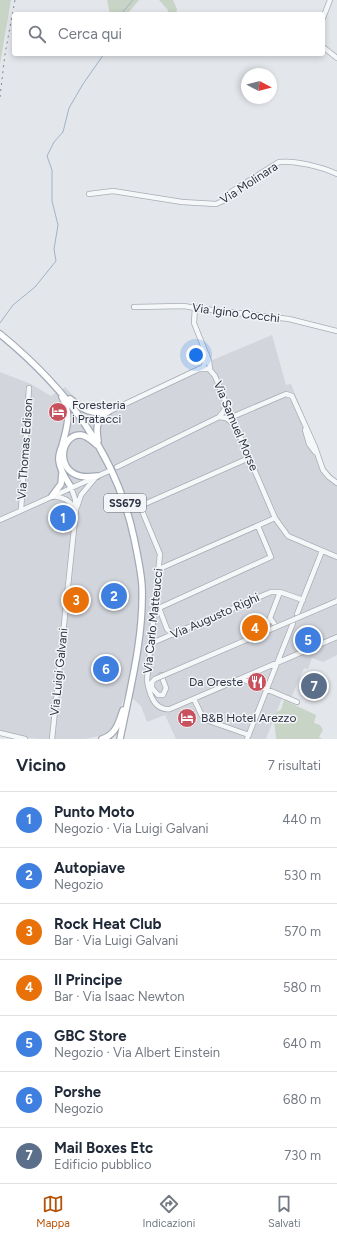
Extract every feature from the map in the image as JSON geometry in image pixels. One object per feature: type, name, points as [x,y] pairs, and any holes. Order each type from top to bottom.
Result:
[{"type":"main road","name":"SS679","points":[[0,334],[16,347],[58,390],[64,394],[81,416],[114,473],[130,518],[142,585],[141,617],[136,656],[120,739]]},
{"type":"main road","points":[[52,496],[61,484],[62,472],[59,458],[69,416],[67,406],[58,390]]},
{"type":"main road","points":[[64,394],[86,410],[95,413],[108,412]]},
{"type":"main road","points":[[100,447],[96,429],[99,420],[108,412]]},
{"type":"main road","points":[[70,486],[62,464],[63,452],[66,443],[77,436],[89,438],[100,447]]},
{"type":"main road","points":[[63,452],[66,466],[75,475],[86,478],[97,476]]},
{"type":"main road","points":[[62,472],[70,486]]},
{"type":"main road","points":[[102,739],[111,735],[115,730],[129,693]]},
{"type":"street","points":[[325,13],[330,0]]},
{"type":"street","points":[[325,49],[337,58]]},
{"type":"street","name":"Via Molinara","points":[[89,194],[112,191],[182,202],[216,204],[225,200],[231,192],[279,162],[287,161],[326,169],[337,174]]},
{"type":"street","name":"Via Igino Cocchi","points":[[134,307],[184,306],[289,319],[337,331]]},
{"type":"street","points":[[196,308],[194,324],[216,376]]},
{"type":"street","points":[[200,369],[204,366],[207,355]]},
{"type":"street","points":[[207,355],[208,369]]},
{"type":"street","points":[[208,369],[209,361]]},
{"type":"street","name":"Via Samuel Morse","points":[[108,412],[200,369],[208,369],[216,376],[230,414],[275,518],[288,536],[337,557]]},
{"type":"street","name":"Via Thomas Edison","points":[[21,510],[29,388]]},
{"type":"street","points":[[226,418],[230,414],[286,394],[292,396],[301,417],[309,444],[317,456],[323,470],[337,483]]},
{"type":"street","points":[[117,467],[219,417],[226,404]]},
{"type":"street","points":[[223,412],[230,414]]},
{"type":"street","points":[[219,417],[226,418],[236,426]]},
{"type":"street","name":"Via Carlo Matteucci","points":[[165,565],[140,506],[249,458]]},
{"type":"street","name":"Via Thomas Edison","points":[[0,520],[70,486],[109,471]]},
{"type":"street","name":"Via Luigi Galvani","points":[[76,510],[81,495],[97,476]]},
{"type":"street","name":"Via Luigi Galvani","points":[[52,739],[76,510],[75,499],[70,486]]},
{"type":"street","points":[[52,496],[63,497],[69,501],[76,510]]},
{"type":"street","points":[[159,569],[165,565],[275,518]]},
{"type":"street","points":[[173,635],[167,629],[157,608],[271,557],[258,526]]},
{"type":"street","points":[[297,614],[322,551]]},
{"type":"street","name":"Via Carlo Matteucci","points":[[160,554],[157,608],[147,680],[148,689],[155,703],[160,708],[165,710],[194,699]]},
{"type":"street","name":"Via Augusto Righi","points":[[152,643],[271,592],[280,592],[303,600]]},
{"type":"street","points":[[265,631],[280,592]]},
{"type":"street","points":[[162,677],[166,688],[163,695],[158,695],[152,688],[152,682],[155,678],[337,601]]},
{"type":"street","points":[[270,618],[276,626]]},
{"type":"street","points":[[293,623],[278,663],[248,737],[202,716],[194,699],[242,679],[278,663],[337,637]]},
{"type":"street","points":[[242,679],[297,702]]},
{"type":"street","points":[[0,733],[25,739]]},
{"type":"shaded area","points":[[272,335],[286,385],[291,384],[325,467],[337,480],[337,655],[323,662],[312,658],[308,669],[304,668],[292,696],[282,698],[266,739],[176,739],[165,715],[147,722],[141,706],[132,698],[125,695],[112,731],[104,735],[85,739],[40,739],[0,735],[0,372],[31,384],[51,396],[65,387],[83,406],[90,409],[106,410],[196,367]]},
{"type":"green space","points":[[0,0],[11,0],[0,64]]},
{"type":"green space","points":[[107,0],[139,0],[129,12],[110,12]]},
{"type":"green space","points":[[159,0],[173,0],[177,9],[176,12],[168,12],[168,10]]},
{"type":"green space","points":[[284,700],[316,715],[314,723],[320,725],[323,730],[319,737],[322,739],[276,739],[274,722],[275,716],[276,712],[281,710]]},
{"type":"waterway","points":[[123,12],[133,0]]},
{"type":"waterway","points":[[0,323],[13,305],[35,287],[56,261],[54,249],[58,225],[52,201],[52,170],[47,156],[54,142],[63,132],[69,108],[83,84],[103,56]]},
{"type":"railway","points":[[13,12],[15,0]]},
{"type":"railway","points":[[0,97],[5,54],[12,16]]},
{"type":"place","name":"Foresteria i Pratacci","points":[[58,412]]},
{"type":"place","name":"Punto Moto","points":[[63,518]]},
{"type":"place","name":"Autopiave","points":[[114,596]]},
{"type":"place","name":"Rock Heat Club","points":[[76,600]]},
{"type":"place","name":"Il Principe","points":[[255,628]]},
{"type":"place","name":"GBC Store","points":[[308,640]]},
{"type":"place","name":"Porshe","points":[[106,669]]},
{"type":"place","name":"Da Oreste","points":[[257,682]]},
{"type":"place","name":"Mail Boxes Etc","points":[[314,686]]},
{"type":"place","name":"B&B Hotel Arezzo","points":[[187,718]]}]
